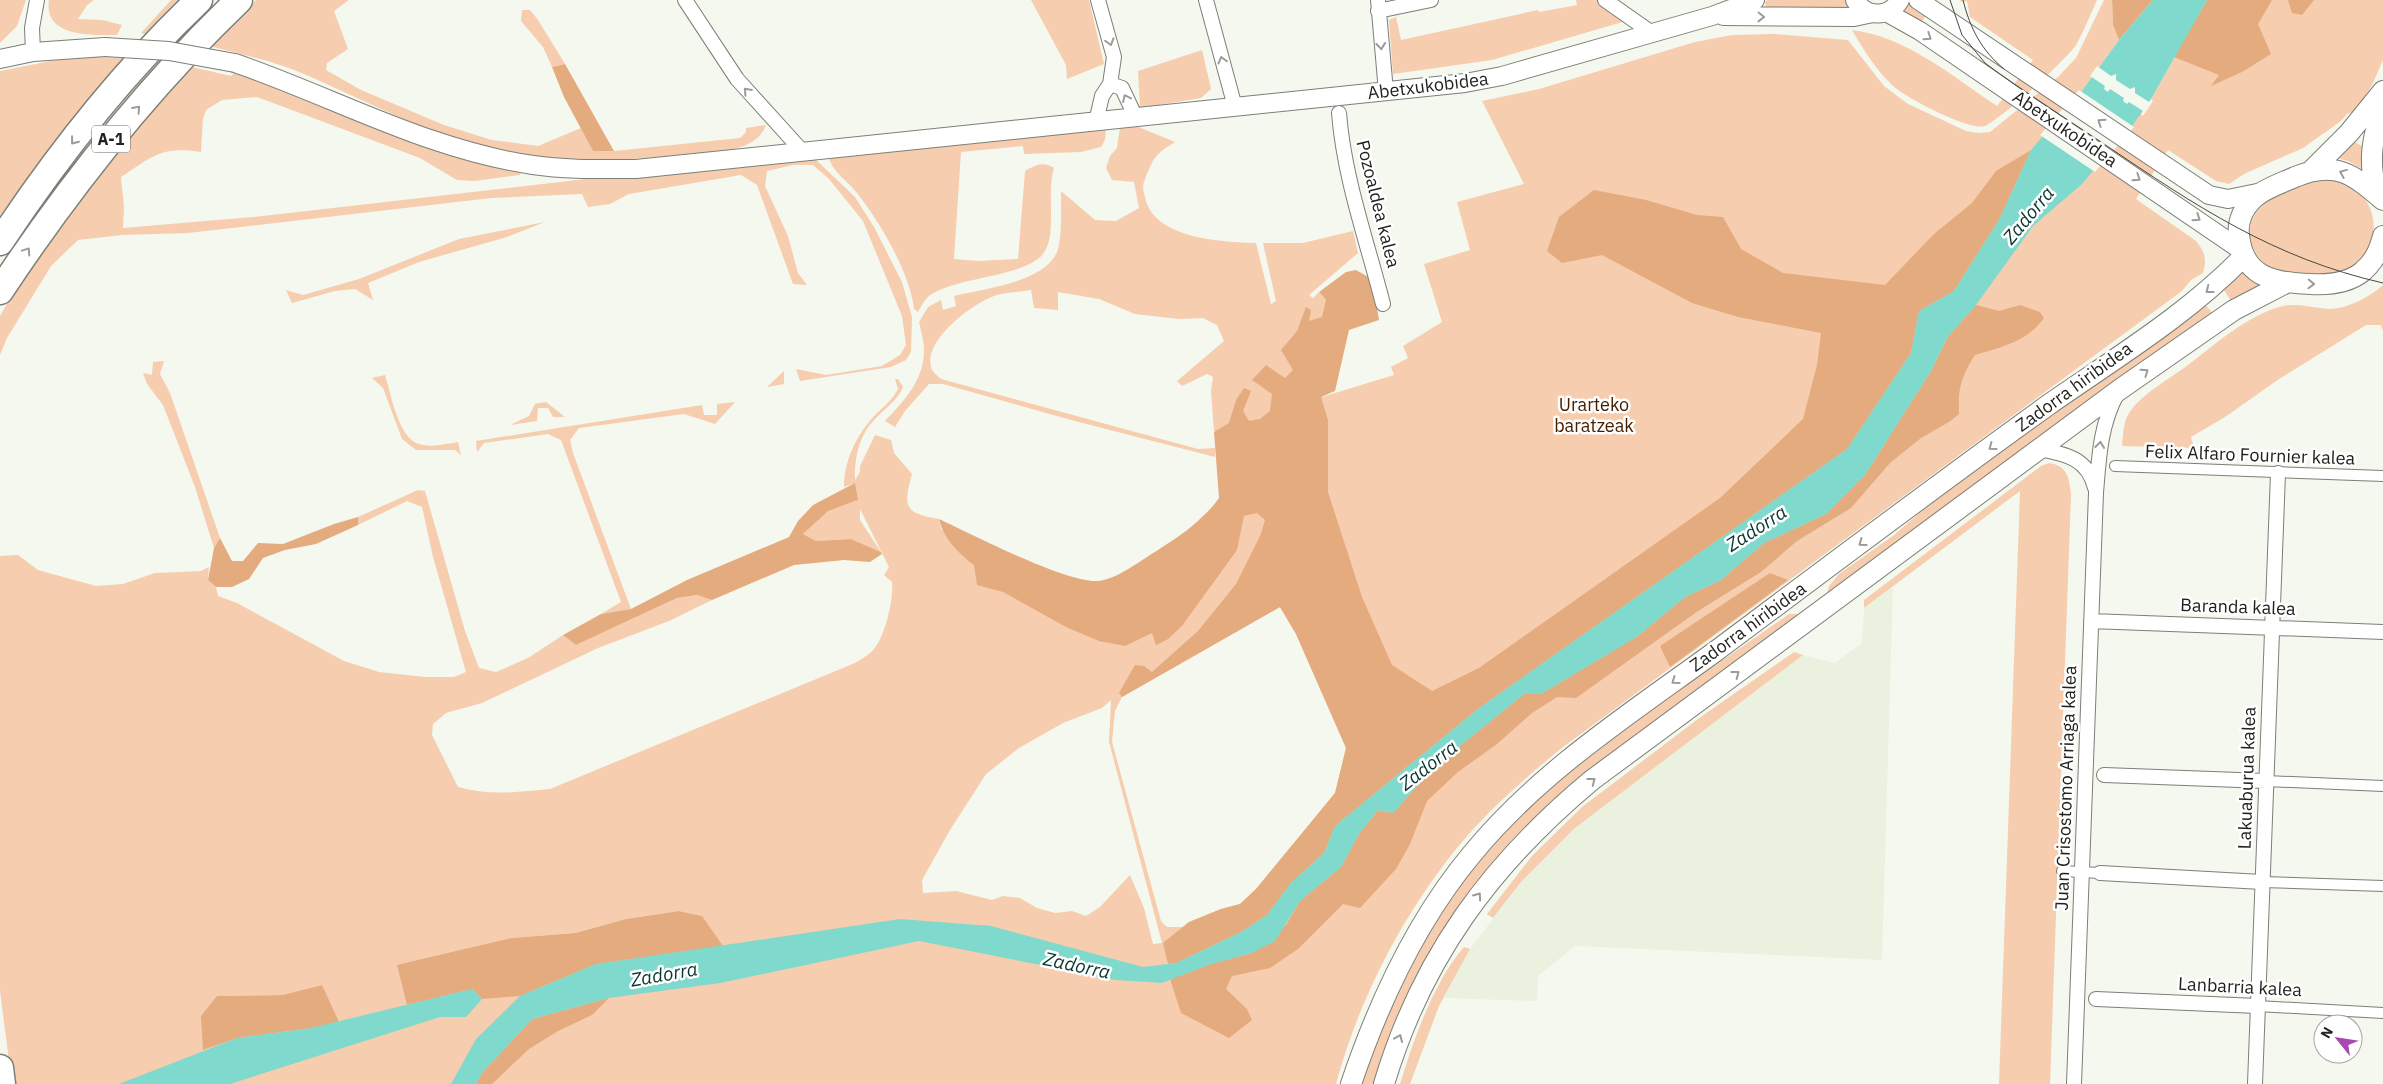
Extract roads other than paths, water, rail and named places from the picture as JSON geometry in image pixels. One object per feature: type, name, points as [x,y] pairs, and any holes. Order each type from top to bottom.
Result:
[{"type":"highway","name":"A-1","points":[[0,242],[41,183],[126,78],[199,0]]},
{"type":"highway","name":"A-1","points":[[0,291],[34,240],[115,133],[210,28],[239,0]]},
{"type":"highway","points":[[0,1068],[2,1084]]},
{"type":"main road","points":[[2312,170],[2349,133],[2383,91]]},
{"type":"main road","points":[[2381,199],[2370,167],[2383,103]]},
{"type":"main road","points":[[2243,253],[2238,223],[2248,206],[2262,192],[2312,170],[2325,169],[2345,172],[2363,183],[2381,199]]},
{"type":"main road","name":"Zadorra hiribidea","points":[[1351,1084],[1366,1039],[1386,991],[1414,938],[1472,853],[1538,786],[1611,728],[2030,419],[2206,293],[2243,253],[2261,274],[2286,283],[2327,284],[2356,276],[2377,259],[2383,236]]},
{"type":"main road","name":"Zadorra hiribidea","points":[[1384,1084],[1398,1041],[1420,989],[1441,951],[1488,882],[1552,813],[1592,780],[2119,390],[2234,310],[2286,283]]},
{"type":"street","points":[[33,52],[32,28],[37,0]]},
{"type":"street","points":[[685,0],[737,80],[803,152]]},
{"type":"street","points":[[1096,122],[1102,96],[1110,84],[1114,57],[1098,0]]},
{"type":"street","points":[[1206,0],[1235,107]]},
{"type":"street","points":[[1386,92],[1378,5],[1430,0]]},
{"type":"street","points":[[1605,0],[1652,33]]},
{"type":"street","name":"Abetxukobidea","points":[[0,60],[33,52],[105,47],[169,51],[235,63],[284,80],[358,112],[432,140],[480,154],[533,165],[577,169],[636,169],[1465,84],[1502,76],[1712,16],[1755,0]]},
{"type":"street","points":[[1855,0],[1862,9],[1879,13],[1900,0]]},
{"type":"street","name":"Abetxukobidea","points":[[1918,0],[2209,195],[2219,199],[2236,198],[2262,192]]},
{"type":"street","name":"Abetxukobidea","points":[[1712,16],[1854,18],[1879,13],[1920,31],[2156,191],[2243,253]]},
{"type":"street","points":[[1110,84],[1122,88],[1136,118]]},
{"type":"street","name":"Pozoaldea kalea","points":[[1339,113],[1341,132],[1361,226],[1383,304]]},
{"type":"street","name":"Juan Crisostomo Arriaga kalea","points":[[2074,1084],[2096,493],[2105,420],[2119,390]]},
{"type":"street","name":"Juan Crisostomo Arriaga kalea","points":[[2039,449],[2068,454],[2082,463],[2093,478],[2096,493]]},
{"type":"street","name":"Felix Alfaro Fournier kalea","points":[[2115,466],[2383,476]]},
{"type":"street","name":"Lakuaburua kalea","points":[[2255,1084],[2278,473]]},
{"type":"street","name":"Baranda kalea","points":[[2091,620],[2383,632]]},
{"type":"street","points":[[2104,775],[2383,786]]},
{"type":"street","points":[[2062,871],[2262,882],[2383,886]]},
{"type":"street","name":"Lanbarria kalea","points":[[2096,999],[2383,1013]]},
{"type":"water","name":"Zadorra","points":[[2153,0],[2207,0],[2151,99],[2132,126],[2081,185],[2033,226],[1976,305],[1947,338],[1931,371],[1865,475],[1826,514],[1764,543],[1721,580],[1685,597],[1638,636],[1541,694],[1524,694],[1434,767],[1393,813],[1378,810],[1359,834],[1341,867],[1300,901],[1275,941],[1252,953],[1211,964],[1162,983],[1116,980],[919,941],[720,983],[609,998],[532,1019],[482,1073],[476,1084],[451,1084],[476,1039],[520,996],[596,964],[900,919],[991,926],[1143,967],[1176,963],[1241,932],[1267,915],[1291,883],[1324,853],[1335,826],[1479,708],[1847,449],[1911,353],[1919,311],[1954,291],[2000,218],[2031,150],[2081,92],[2119,40]]},
{"type":"water","points":[[472,989],[482,999],[466,1017],[440,1017],[230,1084],[119,1084],[237,1038],[311,1028]]},
{"type":"tram line","points":[[1950,0],[1962,35],[1985,63],[2171,188],[2204,209],[2271,244],[2343,272],[2383,283]]},
{"type":"tram line","points":[[1963,0],[1969,20],[1978,38],[1989,54],[2004,69]]},
{"type":"park label","name":"Urarteko baratzeak","points":[[1594,415]]}]
